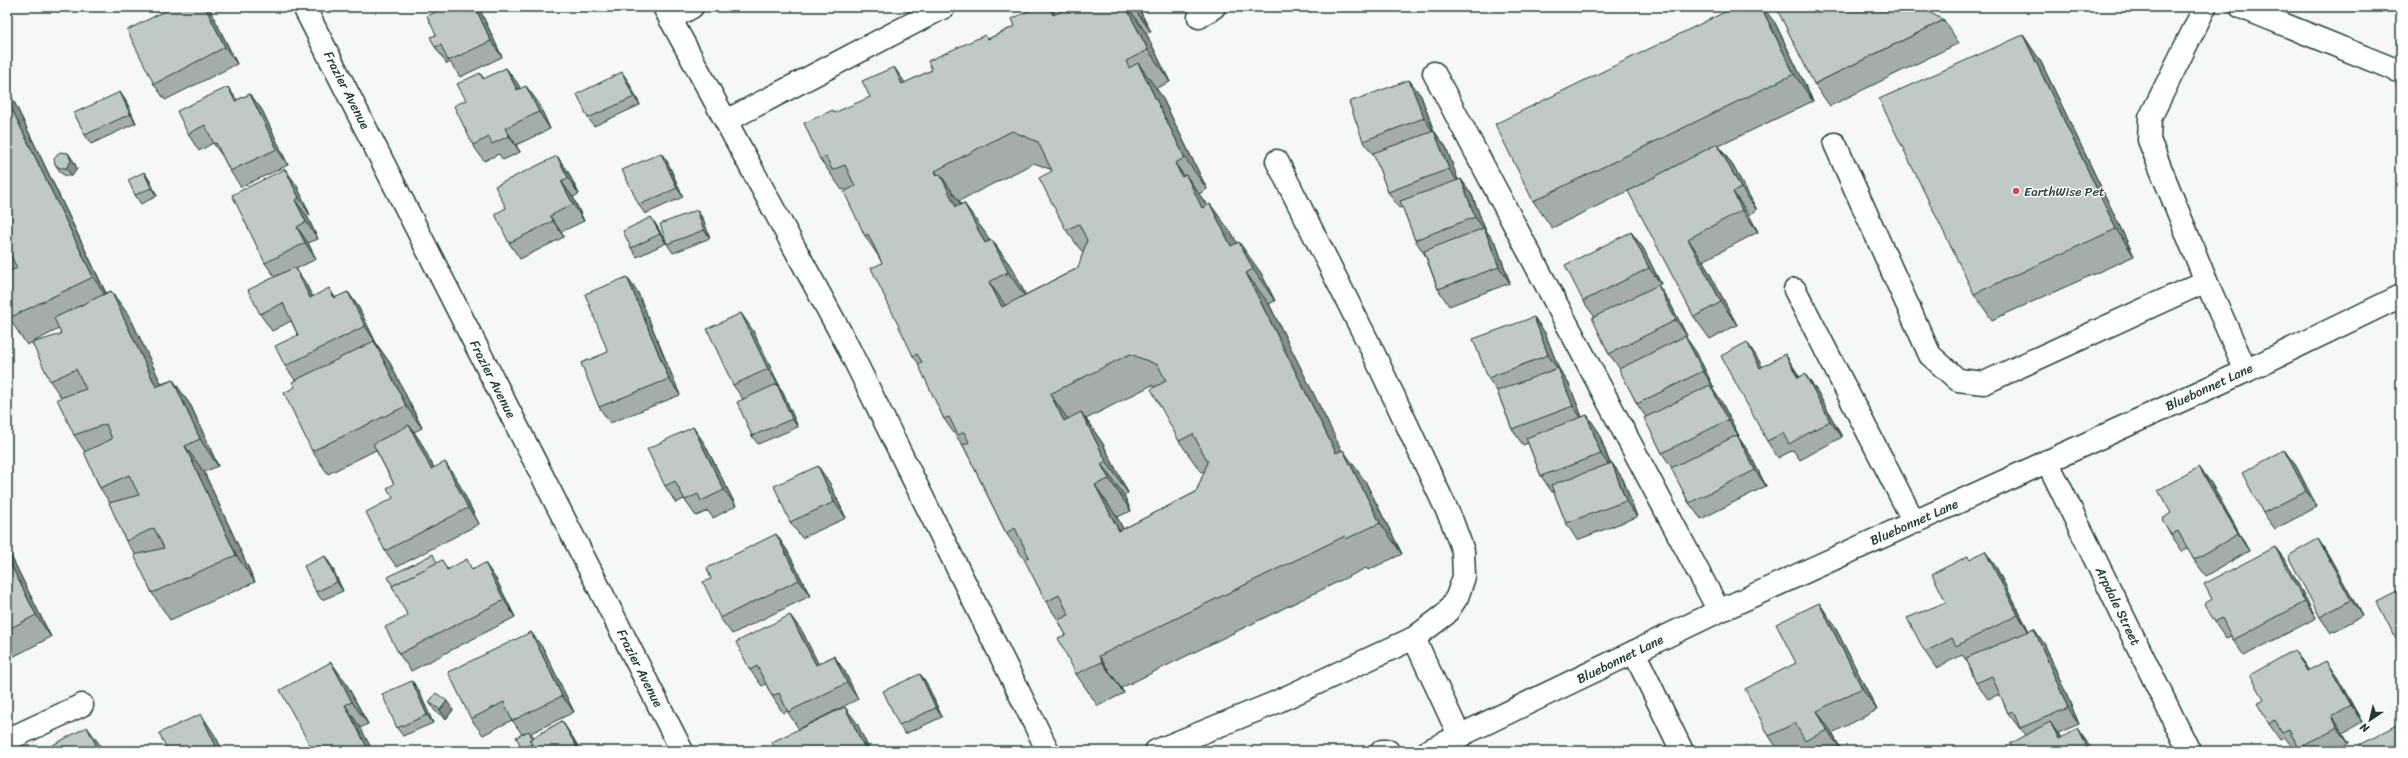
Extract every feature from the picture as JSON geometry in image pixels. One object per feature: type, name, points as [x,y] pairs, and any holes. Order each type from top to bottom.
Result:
[{"type":"street","name":"Frazier Avenue","points":[[304,7],[682,751]]},
{"type":"street","points":[[692,7],[667,13],[845,341],[1048,751]]},
{"type":"street","points":[[726,121],[944,7]]},
{"type":"street","points":[[2205,7],[2150,118],[2149,140],[2206,281],[2246,371]]},
{"type":"street","points":[[2241,7],[2401,72]]},
{"type":"street","points":[[1434,73],[1719,611]]},
{"type":"street","points":[[1835,144],[1930,356],[1958,380],[1984,383],[2206,281]]},
{"type":"street","points":[[1156,751],[1182,746],[1414,638],[1446,614],[1457,597],[1464,577],[1463,552],[1452,521],[1372,350],[1277,161]]},
{"type":"street","points":[[1795,290],[1914,522]]},
{"type":"street","name":"Bluebonnet Lane","points":[[1428,751],[1460,737],[1719,611],[2246,371],[2401,296]]},
{"type":"street","name":"Arpdale Street","points":[[2047,462],[2189,751]]},
{"type":"street","points":[[1414,638],[1460,737]]},
{"type":"street","points":[[1634,652],[1682,751]]},
{"type":"street","points":[[7,740],[82,705]]},
{"type":"street","points":[[1382,751],[1388,751]]},
{"type":"building","points":[[173,7],[205,7],[225,47],[154,84],[127,30]]},
{"type":"building","points":[[446,7],[475,7],[491,41],[448,61],[441,45],[435,47],[430,37],[436,35],[427,16]]},
{"type":"building","points":[[1036,7],[1049,7],[1053,15],[1065,10],[1064,7],[1126,7],[1148,50],[1126,61],[1129,68],[1138,63],[1185,158],[1175,163],[1182,177],[1186,175],[1202,208],[1210,204],[1231,246],[1239,242],[1253,269],[1246,273],[1336,453],[1343,450],[1380,523],[1346,539],[1345,536],[1099,656],[1102,662],[1076,674],[1058,638],[1066,635],[1058,620],[1069,615],[1059,595],[1046,602],[1024,559],[1029,557],[1015,528],[1006,533],[963,445],[969,442],[964,432],[958,435],[949,417],[944,419],[918,364],[922,362],[917,354],[913,356],[871,268],[882,263],[868,234],[865,236],[844,192],[855,186],[845,165],[832,170],[826,156],[820,159],[804,123],[833,110],[834,113],[870,97],[862,81],[894,67],[902,84],[932,70],[928,61],[985,35],[988,39],[1015,26],[1012,19]],"holes":[[[1012,131],[1038,142],[1052,171],[1039,178],[1066,230],[1079,224],[1087,240],[1078,268],[1002,307],[989,282],[1008,272],[992,240],[985,243],[964,203],[956,207],[940,174],[937,176],[935,171]],[[1130,354],[1158,365],[1166,381],[1151,389],[1179,441],[1193,434],[1208,462],[1196,492],[1119,531],[1095,485],[1109,479],[1101,464],[1106,461],[1081,412],[1064,421],[1050,394]]]},
{"type":"building","points":[[1735,7],[1761,7],[1794,74],[1533,201],[1495,124]]},
{"type":"building","points":[[1776,7],[1919,7],[1944,20],[1814,84]]},
{"type":"building","name":"EarthWise Pet","points":[[2023,35],[2116,229],[1974,294],[1879,99]]},
{"type":"building","points":[[506,68],[517,90],[526,86],[539,112],[505,128],[509,136],[492,144],[489,137],[473,145],[454,106],[466,100],[457,84],[480,73],[483,79]]},
{"type":"building","points":[[622,72],[634,97],[588,118],[577,94]]},
{"type":"building","points":[[1409,80],[1424,118],[1363,141],[1349,102]]},
{"type":"building","points":[[228,87],[235,101],[250,94],[277,149],[230,171],[205,125],[188,134],[177,111]]},
{"type":"building","points":[[120,92],[130,114],[85,135],[74,113]]},
{"type":"building","points":[[7,99],[93,277],[9,318],[7,315],[7,273],[17,268],[9,252],[7,253]]},
{"type":"building","points":[[1434,131],[1449,169],[1388,192],[1373,153]]},
{"type":"building","points":[[1717,144],[1741,188],[1733,192],[1742,210],[1688,239],[1721,302],[1694,317],[1628,191]]},
{"type":"building","points":[[60,152],[68,153],[71,161],[66,168],[60,168],[55,164],[54,159]]},
{"type":"building","points":[[661,153],[677,188],[639,205],[622,170]]},
{"type":"building","points":[[557,156],[568,178],[561,181],[573,204],[550,216],[553,221],[509,243],[495,214],[506,208],[495,186]]},
{"type":"building","points":[[285,169],[299,198],[295,200],[306,222],[297,227],[305,243],[265,263],[232,195]]},
{"type":"building","points":[[144,172],[151,188],[135,195],[128,180]]},
{"type":"building","points":[[1461,179],[1475,217],[1415,240],[1400,201]]},
{"type":"building","points":[[697,210],[704,230],[667,244],[660,224]]},
{"type":"building","points":[[651,217],[660,234],[631,248],[623,231]]},
{"type":"building","points":[[1484,228],[1499,267],[1438,289],[1424,251]]},
{"type":"building","points":[[1631,232],[1649,268],[1583,301],[1565,265]]},
{"type":"building","points":[[295,267],[310,298],[329,288],[334,298],[348,292],[365,326],[285,366],[275,346],[298,335],[283,303],[260,314],[248,290]]},
{"type":"building","points":[[627,277],[669,379],[599,407],[581,363],[608,352],[585,294]]},
{"type":"building","points":[[1658,285],[1676,320],[1609,354],[1592,318]]},
{"type":"building","points":[[111,291],[156,387],[173,380],[200,439],[185,446],[236,555],[152,593],[134,555],[164,548],[154,528],[126,541],[109,503],[139,495],[129,475],[100,488],[84,452],[112,439],[106,424],[74,435],[57,399],[86,389],[76,369],[50,381],[32,343],[61,334],[54,318]]},
{"type":"building","points":[[741,313],[768,369],[733,385],[707,329]]},
{"type":"building","points":[[1534,317],[1548,355],[1488,378],[1473,339]]},
{"type":"building","points":[[1685,336],[1703,371],[1637,404],[1619,369]]},
{"type":"building","points":[[374,341],[406,406],[312,451],[284,393],[295,387],[292,382]]},
{"type":"building","points":[[1747,342],[1760,368],[1785,354],[1798,378],[1805,374],[1830,421],[1789,444],[1783,433],[1767,441],[1721,356]]},
{"type":"building","points":[[1558,368],[1573,406],[1512,429],[1497,391]]},
{"type":"building","points":[[777,384],[792,419],[752,436],[737,402]]},
{"type":"building","points":[[1710,385],[1728,420],[1662,453],[1644,418]]},
{"type":"building","points":[[1587,415],[1601,454],[1541,476],[1526,438]]},
{"type":"building","points":[[409,425],[431,469],[445,462],[468,508],[385,551],[366,512],[393,498],[387,488],[394,484],[373,444]]},
{"type":"building","points":[[693,427],[724,490],[701,501],[698,494],[685,500],[675,481],[665,486],[647,449]]},
{"type":"building","points":[[1737,435],[1755,470],[1689,503],[1671,468]]},
{"type":"building","points":[[2284,450],[2306,491],[2263,513],[2242,473]]},
{"type":"building","points":[[1612,463],[1626,501],[1566,523],[1551,485]]},
{"type":"building","points":[[818,466],[834,502],[790,522],[774,486]]},
{"type":"building","points":[[2199,467],[2238,534],[2194,560],[2178,531],[2171,535],[2162,519],[2171,513],[2158,490]]},
{"type":"building","points":[[776,534],[799,580],[720,618],[703,582],[711,579],[707,568]]},
{"type":"building","points":[[2318,539],[2351,600],[2320,617],[2288,556]]},
{"type":"building","points":[[2275,547],[2305,602],[2233,640],[2222,618],[2215,622],[2204,604],[2212,599],[2204,584]]},
{"type":"building","points":[[1985,551],[2018,615],[1956,646],[1952,638],[1925,652],[1907,618],[1946,602],[1932,574],[1968,556],[1970,559]]},
{"type":"building","points":[[433,554],[437,563],[392,586],[388,577]]},
{"type":"building","points":[[325,556],[337,582],[316,592],[304,566]]},
{"type":"building","points":[[7,557],[36,615],[7,630]]},
{"type":"building","points":[[467,559],[472,570],[485,563],[504,600],[399,654],[385,627],[408,616],[392,586],[442,560],[447,570]]},
{"type":"building","points":[[2401,590],[2401,649],[2377,602]]},
{"type":"building","points":[[1819,603],[1862,688],[1817,711],[1827,730],[1805,741],[1795,723],[1769,736],[1745,689],[1796,663],[1776,624]]},
{"type":"building","points":[[790,615],[816,665],[834,656],[847,683],[788,712],[779,693],[772,696],[757,666],[750,670],[736,642]]},
{"type":"building","points":[[2034,629],[2068,708],[2020,728],[2013,711],[2008,713],[1992,676],[1976,683],[1966,658]]},
{"type":"building","points":[[531,632],[562,696],[512,721],[504,702],[471,719],[448,672]]},
{"type":"building","points":[[2294,650],[2307,671],[2326,661],[2351,705],[2332,716],[2337,727],[2299,748],[2289,729],[2282,732],[2275,720],[2269,724],[2257,703],[2264,699],[2250,675]]},
{"type":"building","points":[[331,662],[352,702],[345,705],[369,751],[313,751],[280,690]]},
{"type":"building","points":[[920,674],[936,708],[899,725],[883,691]]},
{"type":"building","points":[[412,681],[427,715],[397,728],[382,694]]},
{"type":"building","points":[[436,693],[447,701],[440,710],[429,702]]},
{"type":"building","points":[[845,707],[866,751],[776,751],[772,742]]},
{"type":"building","points":[[201,714],[218,751],[168,751],[159,733]]},
{"type":"building","points":[[562,721],[579,751],[536,751],[529,740]]},
{"type":"building","points":[[2050,722],[2059,739],[2078,729],[2089,751],[2014,751],[2010,744]]},
{"type":"building","points":[[2401,723],[2401,751],[2364,751],[2360,745]]},
{"type":"building","points":[[87,727],[99,751],[46,751],[45,749]]},
{"type":"building","points":[[529,731],[532,738],[529,740],[532,744],[522,748],[516,737]]},
{"type":"place","name":"EarthWise Pet","points":[[2016,191]]}]
